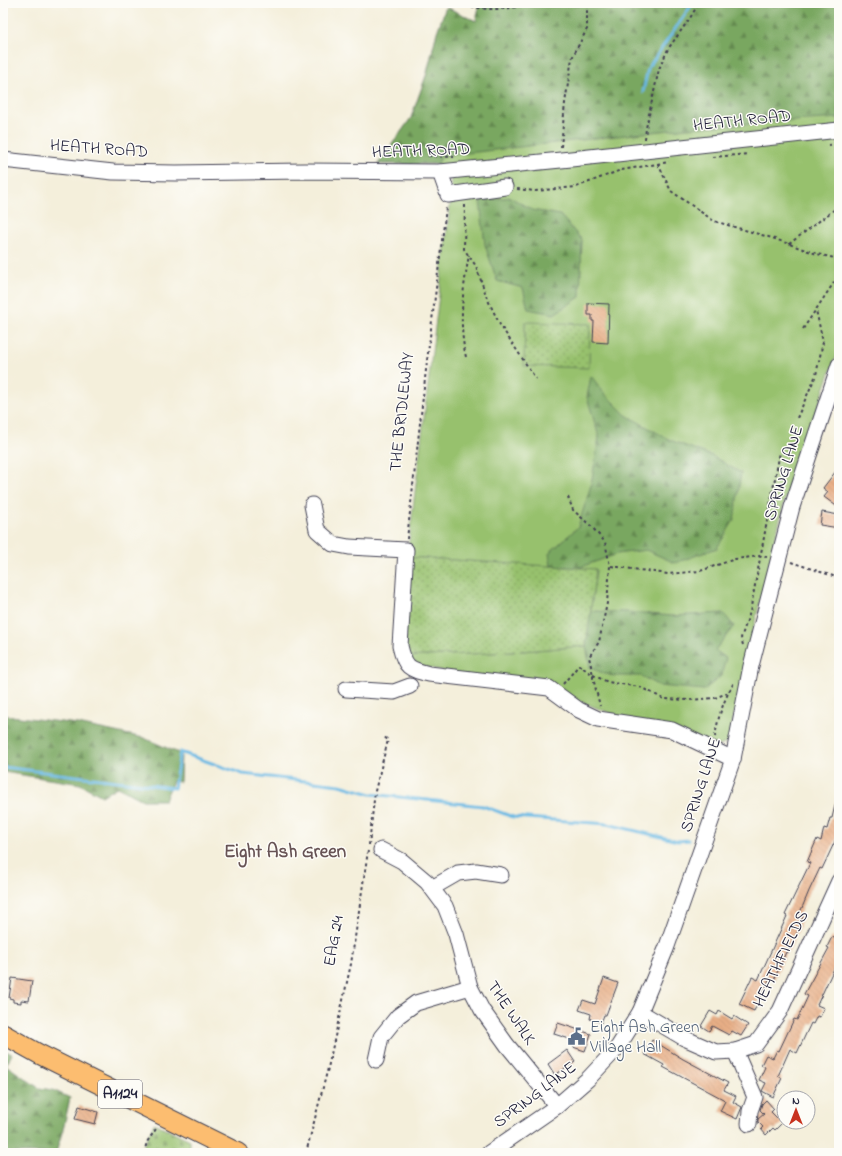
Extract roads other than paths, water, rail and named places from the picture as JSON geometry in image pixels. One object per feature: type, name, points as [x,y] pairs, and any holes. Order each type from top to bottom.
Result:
[{"type":"main road","name":"A1124","points":[[3,1034],[39,1054],[164,1116],[212,1147],[238,1153]]},
{"type":"street","name":"HEATH ROAD","points":[[3,160],[113,172],[440,172],[839,130]]},
{"type":"street","points":[[440,172],[455,194],[505,187]]},
{"type":"street","name":"SPRING LANE","points":[[489,1153],[557,1106],[588,1079],[607,1060],[618,1046],[640,1012],[666,949],[732,759],[751,666],[792,507],[839,365]]},
{"type":"street","points":[[312,505],[317,530],[333,544],[349,547],[406,550],[400,646],[410,686]]},
{"type":"street","points":[[404,661],[411,669],[432,675],[549,688],[579,710],[598,718],[672,730],[732,759]]},
{"type":"street","points":[[346,689],[394,692],[432,675]]},
{"type":"street","name":"THE WALK","points":[[381,850],[402,861],[427,882],[445,906],[456,934],[470,987],[482,1010],[557,1106]]},
{"type":"street","points":[[432,888],[458,873],[476,872],[501,875]]},
{"type":"street","name":"HEATHFIELDS","points":[[640,1012],[684,1038],[716,1052],[735,1051],[756,1044],[780,1011],[839,881]]},
{"type":"street","points":[[376,1060],[381,1037],[398,1016],[416,1003],[470,987]]},
{"type":"street","points":[[735,1051],[755,1097],[750,1112],[749,1124]]},
{"type":"waterway","points":[[643,92],[648,68],[693,3]]},
{"type":"waterway","points":[[3,767],[174,788],[180,752],[243,774],[340,785],[371,794],[483,806],[513,817],[607,824],[678,841],[689,840]]},
{"type":"place","name":"Eight Ash Green Village Hall","points":[[577,1037]]},
{"type":"district","name":"Eight Ash Green","points":[[285,852]]}]
